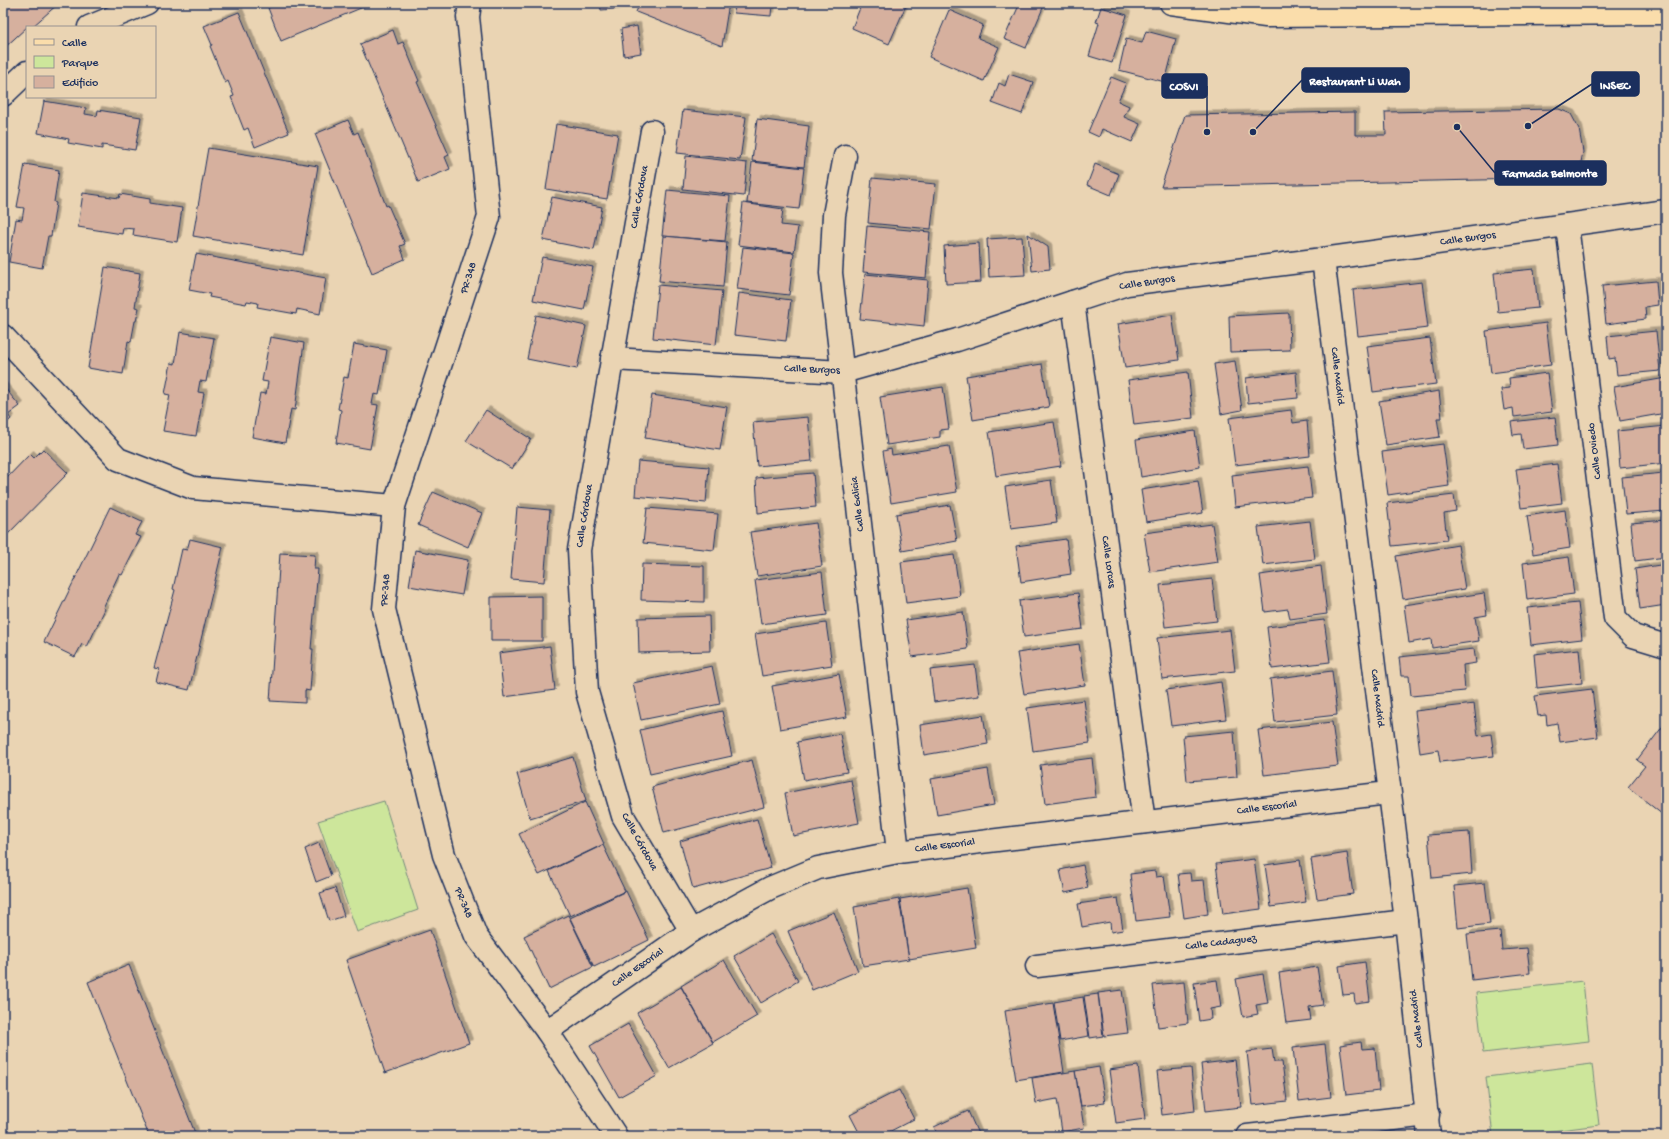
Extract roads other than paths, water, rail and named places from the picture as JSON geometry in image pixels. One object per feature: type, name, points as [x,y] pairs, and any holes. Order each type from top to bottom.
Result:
[{"type":"main road","points":[[1171,3],[1266,16],[1666,13]]},
{"type":"street","points":[[91,26],[148,3]]},
{"type":"street","name":"PR-348","points":[[470,3],[468,16],[489,217],[394,506],[384,609],[444,855],[476,936],[547,1031],[616,1136]]},
{"type":"street","points":[[3,95],[26,73]]},
{"type":"street","name":"Calle Córdova","points":[[652,131],[579,550],[587,692],[623,816],[691,931]]},
{"type":"street","name":"Calle Galicia","points":[[844,156],[834,214],[831,273],[898,852]]},
{"type":"street","name":"Calle Burgos","points":[[612,359],[843,372],[957,340],[1127,284],[1323,259],[1666,211]]},
{"type":"street","name":"Calle Oviedo","points":[[1567,225],[1615,618],[1633,636],[1666,646]]},
{"type":"street","name":"Calle Madrid","points":[[1323,259],[1388,794],[1406,921],[1428,1115],[1429,1136]]},
{"type":"street","name":"Calle Lorcas","points":[[1073,302],[1144,822]]},
{"type":"street","points":[[3,336],[118,459],[192,488],[394,506]]},
{"type":"street","name":"Calle Escorial","points":[[547,1031],[691,931],[770,888],[818,868],[898,852],[1388,794]]},
{"type":"street","name":"Calle Cadaguez","points":[[1037,966],[1406,921]]},
{"type":"street","points":[[1247,1136],[1428,1115]]},
{"type":"place","name":"INSEC","points":[[1528,126]]},
{"type":"place","name":"Farmacia Belmonte","points":[[1457,127]]},
{"type":"place","name":"COSVI","points":[[1207,132]]},
{"type":"place","name":"Restaurant Li Wah","points":[[1253,132]]}]
